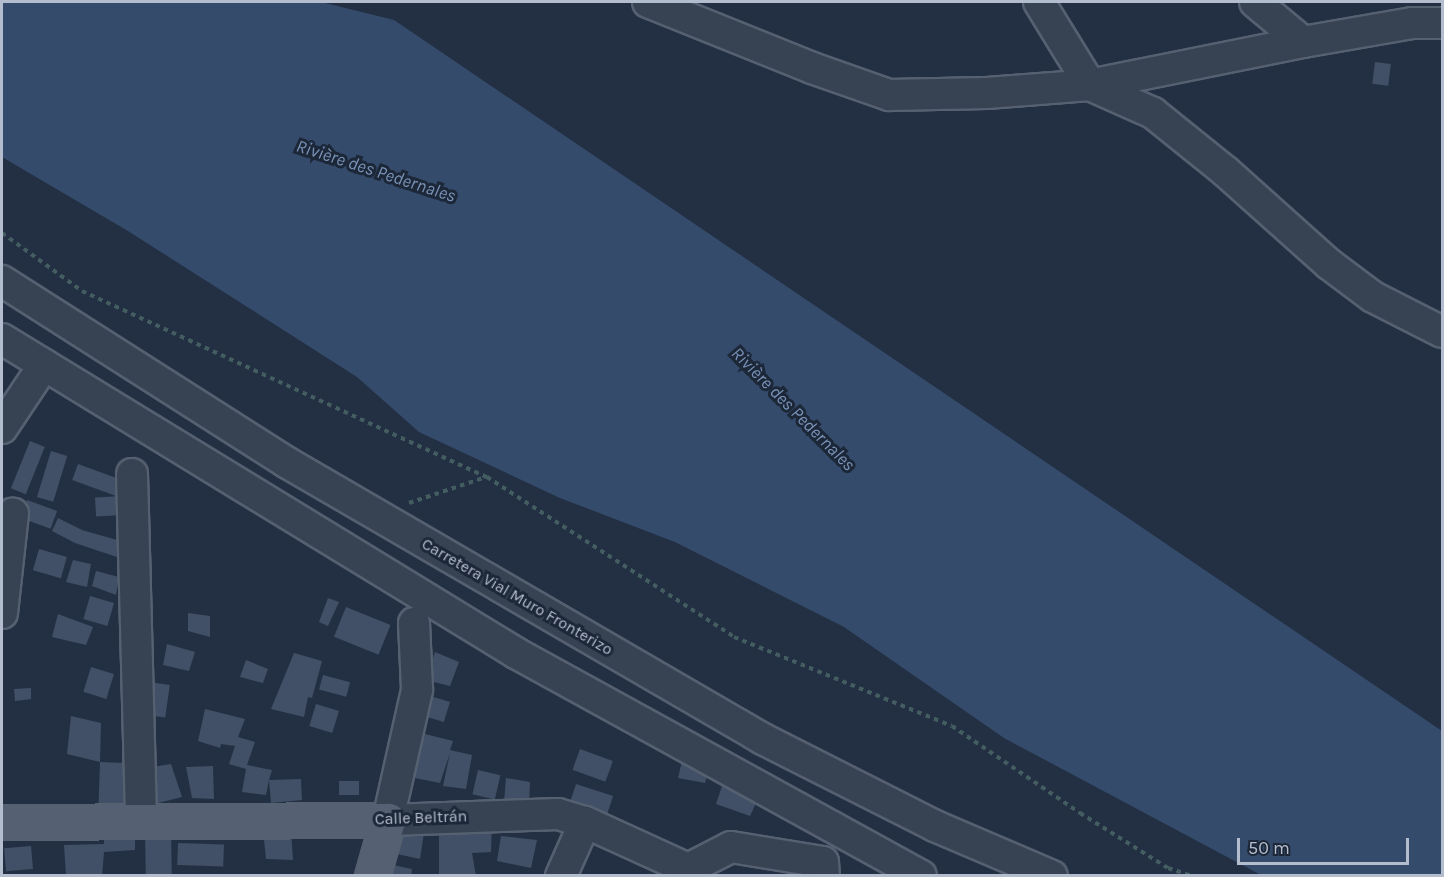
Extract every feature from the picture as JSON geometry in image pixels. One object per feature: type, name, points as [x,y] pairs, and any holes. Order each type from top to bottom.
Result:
[{"type":"main road","name":"Calle Beltrán","points":[[2,822],[388,820]]},
{"type":"main road","points":[[372,876],[388,820]]},
{"type":"street","points":[[648,2],[812,68],[890,95],[987,93],[1090,85],[1303,42],[1412,23],[1443,23]]},
{"type":"street","points":[[1039,2],[1090,85],[1153,113],[1225,171],[1329,264],[1373,297],[1443,332]]},
{"type":"street","points":[[1255,2],[1303,42]]},
{"type":"street","name":"Carretera Vial Muro Fronterizo","points":[[2,281],[286,462],[763,740],[935,826],[1052,876]]},
{"type":"street","points":[[2,339],[516,653],[921,876]]},
{"type":"street","points":[[2,428],[44,365]]},
{"type":"street","points":[[132,474],[141,822]]},
{"type":"street","points":[[2,613],[14,514]]},
{"type":"street","points":[[388,820],[417,690],[414,623]]},
{"type":"street","name":"Calle Beltrán","points":[[388,820],[558,814],[585,822],[688,869],[731,846],[823,869]]},
{"type":"street","points":[[561,876],[585,822]]},
{"type":"path","points":[[2,233],[82,291],[487,477],[734,637],[952,726],[1080,813],[1158,862],[1192,876]]},
{"type":"path","points":[[409,503],[487,477]]},
{"type":"water","name":"Rivière des Pedernales","points":[[2,2],[321,2],[394,20],[1442,731],[1442,875],[1261,875],[1004,738],[844,627],[675,542],[560,498],[419,432],[357,377],[128,231],[2,157]]},
{"type":"building","points":[[1375,62],[1391,64],[1388,86],[1372,84]]},
{"type":"building","points":[[30,441],[45,447],[26,494],[11,488]]},
{"type":"building","points":[[51,451],[67,456],[53,502],[37,497]]},
{"type":"building","points":[[78,464],[121,480],[115,496],[72,480]]},
{"type":"building","points":[[122,496],[123,515],[96,516],[95,497]]},
{"type":"building","points":[[27,500],[57,511],[51,529],[21,518]]},
{"type":"building","points":[[58,518],[82,530],[124,542],[120,558],[75,543],[52,531]]},
{"type":"building","points":[[39,549],[67,557],[61,578],[33,570]]},
{"type":"building","points":[[73,560],[91,564],[87,587],[66,582]]},
{"type":"building","points":[[96,571],[119,577],[116,595],[92,586]]},
{"type":"building","points":[[90,596],[114,603],[107,626],[83,619]]},
{"type":"building","points":[[328,598],[339,602],[328,626],[319,622]]},
{"type":"building","points":[[346,607],[391,625],[379,655],[334,637]]},
{"type":"building","points":[[188,613],[210,616],[210,637],[188,631]]},
{"type":"building","points":[[58,614],[93,627],[86,645],[52,637]]},
{"type":"building","points":[[167,644],[195,652],[189,671],[163,665]]},
{"type":"building","points":[[435,652],[459,662],[450,686],[426,680]]},
{"type":"building","points":[[294,653],[322,661],[312,698],[308,697],[304,717],[271,709]]},
{"type":"building","points":[[246,660],[268,669],[263,683],[240,677]]},
{"type":"building","points":[[91,667],[114,674],[106,699],[83,692]]},
{"type":"building","points":[[323,675],[350,682],[346,697],[319,689]]},
{"type":"building","points":[[149,682],[170,685],[165,718],[144,715]]},
{"type":"building","points":[[31,688],[31,699],[15,701],[14,689]]},
{"type":"building","points":[[427,695],[450,702],[444,722],[421,715]]},
{"type":"building","points":[[316,704],[339,711],[332,733],[309,726]]},
{"type":"building","points":[[205,709],[245,719],[238,737],[255,742],[247,765],[272,770],[266,795],[242,792],[246,769],[229,764],[235,746],[221,744],[220,748],[198,741]]},
{"type":"building","points":[[71,716],[101,723],[100,762],[67,754]]},
{"type":"building","points":[[421,733],[453,741],[450,750],[472,755],[466,789],[443,786],[450,753],[440,783],[410,777]]},
{"type":"building","points":[[580,749],[613,761],[605,782],[572,770]]},
{"type":"building","points":[[683,757],[711,765],[705,783],[678,778]]},
{"type":"building","points":[[100,762],[126,763],[125,804],[99,803]]},
{"type":"building","points":[[171,764],[182,797],[150,805],[139,769]]},
{"type":"building","points":[[213,766],[214,799],[192,798],[186,767]]},
{"type":"building","points":[[478,770],[500,775],[495,800],[472,794]]},
{"type":"building","points":[[727,771],[764,786],[750,816],[716,804]]},
{"type":"building","points":[[506,778],[530,782],[529,805],[504,802]]},
{"type":"building","points":[[301,779],[302,800],[271,803],[269,780]]},
{"type":"building","points":[[339,781],[359,781],[359,795],[339,795]]},
{"type":"building","points":[[576,784],[613,796],[607,814],[570,802]]},
{"type":"building","points":[[492,822],[491,852],[472,853],[476,876],[439,876],[439,824]]},
{"type":"building","points":[[392,825],[425,826],[420,859],[383,851]]},
{"type":"building","points":[[145,830],[171,830],[172,876],[146,876]]},
{"type":"building","points":[[263,830],[291,830],[293,860],[266,859]]},
{"type":"building","points":[[501,836],[537,840],[531,868],[497,861]]},
{"type":"building","points":[[135,837],[135,850],[104,852],[102,876],[66,876],[64,845],[104,844],[104,839]]},
{"type":"building","points":[[178,843],[224,845],[223,867],[177,865]]},
{"type":"building","points":[[31,846],[33,869],[6,871],[4,848]]},
{"type":"building","points":[[384,863],[412,869],[411,876],[381,876]]}]
